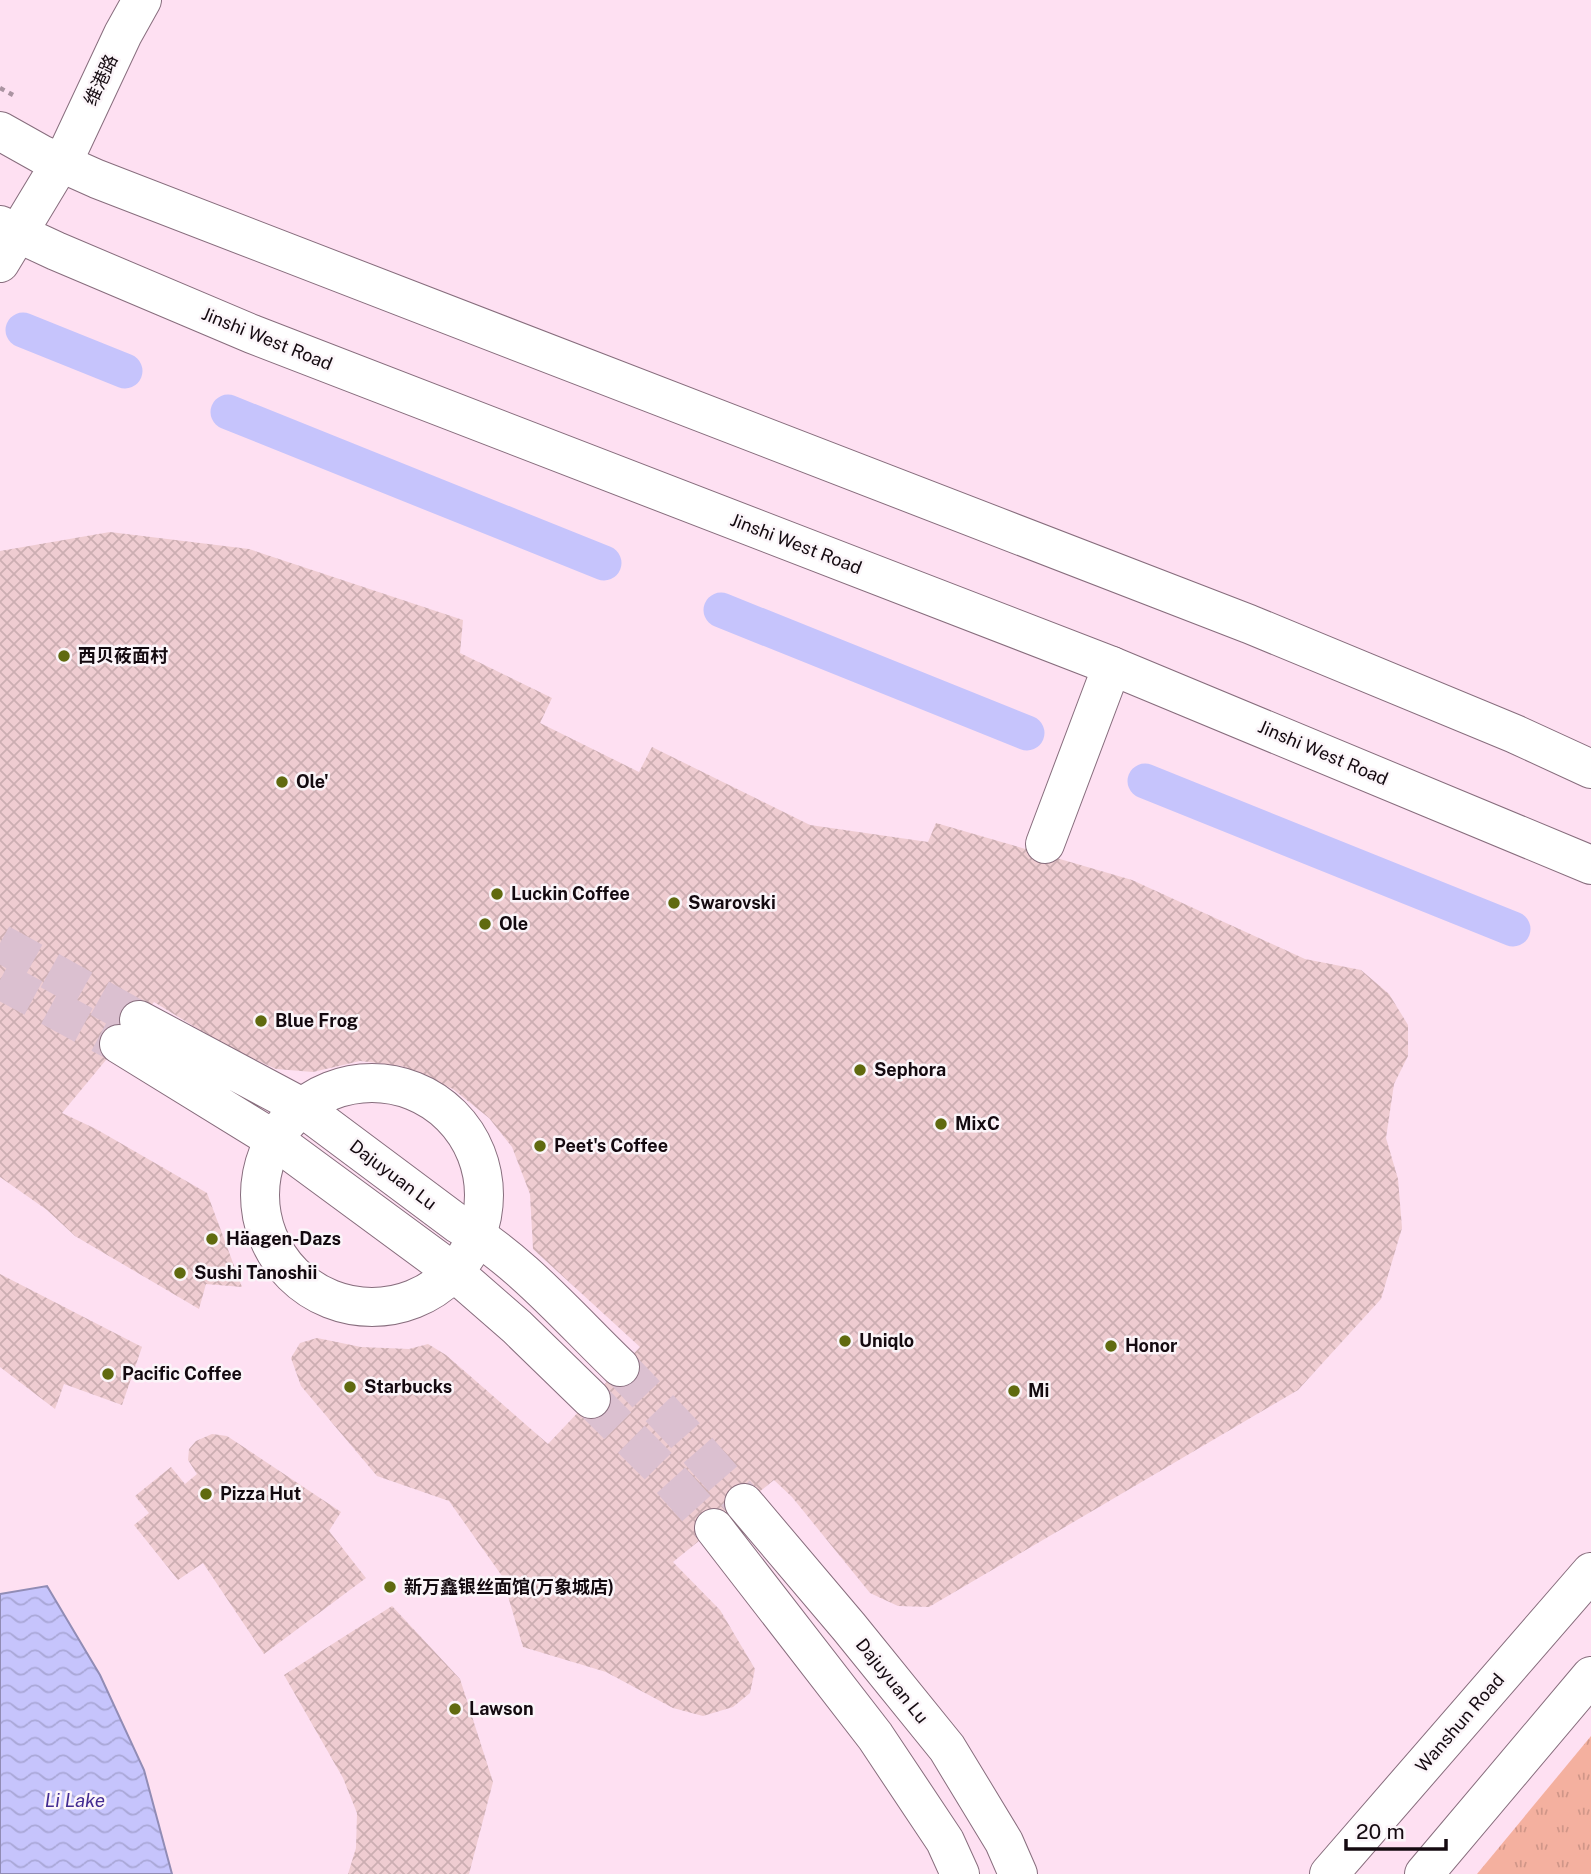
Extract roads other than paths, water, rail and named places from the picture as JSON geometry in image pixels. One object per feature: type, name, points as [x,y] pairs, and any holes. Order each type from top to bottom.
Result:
[{"type":"main road","name":"维港路","points":[[52,158],[122,0]]},
{"type":"main road","name":"维港路","points":[[52,158],[142,0]]},
{"type":"main road","points":[[0,131],[97,179],[1249,624],[1515,734],[1591,769]]},
{"type":"main road","points":[[4,235],[52,158]]},
{"type":"main road","name":"Jinshi West Road","points":[[4,235],[252,334],[1112,666],[1591,865]]},
{"type":"main road","points":[[1045,844],[1112,666]]},
{"type":"main road","name":"Dajuyuan Lu","points":[[591,1399],[517,1327],[455,1273],[129,1032],[300,1106],[458,1224],[478,1236],[532,1281],[620,1367]]},
{"type":"main road","points":[[380,1081],[420,1091],[454,1116],[477,1152],[485,1194],[478,1236],[455,1273],[422,1297],[383,1308],[342,1305],[305,1287],[277,1257],[261,1219],[260,1178],[273,1139],[300,1106],[338,1086],[380,1081]]},
{"type":"main road","name":"Dajuyuan Lu","points":[[744,1503],[947,1748],[1011,1858],[1033,1874]]},
{"type":"main road","points":[[714,1528],[875,1737],[944,1841],[960,1874]]},
{"type":"main road","name":"Wanshun Road","points":[[1329,1874],[1591,1573]]},
{"type":"main road","points":[[1424,1874],[1591,1676]]},
{"type":"water","name":"Li Lake","points":[[47,1586],[100,1675],[144,1770],[172,1874],[0,1874],[0,1594]]},
{"type":"waterway","points":[[23,330],[125,371]]},
{"type":"waterway","points":[[228,412],[604,563]]},
{"type":"waterway","points":[[721,610],[1027,733]]},
{"type":"waterway","points":[[1145,781],[1513,929]]},
{"type":"tunnel","points":[[0,943],[139,1020]]},
{"type":"tunnel","points":[[0,980],[119,1044]]},
{"type":"tunnel","points":[[620,1367],[744,1503]]},
{"type":"tunnel","points":[[591,1399],[659,1467],[714,1528]]},
{"type":"place","name":"西贝莜面村","points":[[64,656]]},
{"type":"place","name":"Ole'","points":[[282,782]]},
{"type":"place","name":"Luckin Coffee","points":[[497,894]]},
{"type":"place","name":"Swarovski","points":[[674,903]]},
{"type":"place","name":"Ole","points":[[485,924]]},
{"type":"place","name":"Blue Frog","points":[[261,1021]]},
{"type":"place","name":"Sephora","points":[[860,1070]]},
{"type":"place","name":"MixC","points":[[941,1124]]},
{"type":"place","name":"Peet's Coffee","points":[[540,1146]]},
{"type":"place","name":"Häagen-Dazs","points":[[212,1239]]},
{"type":"place","name":"Sushi Tanoshii","points":[[180,1273]]},
{"type":"place","name":"Uniqlo","points":[[845,1341]]},
{"type":"place","name":"Honor","points":[[1111,1346]]},
{"type":"place","name":"Pacific Coffee","points":[[108,1374]]},
{"type":"place","name":"Starbucks","points":[[350,1387]]},
{"type":"place","name":"Mi","points":[[1014,1391]]},
{"type":"place","name":"Pizza Hut","points":[[206,1494]]},
{"type":"place","name":"新万鑫银丝面馆(万象城店)","points":[[390,1587]]},
{"type":"place","name":"Lawson","points":[[455,1709]]}]
